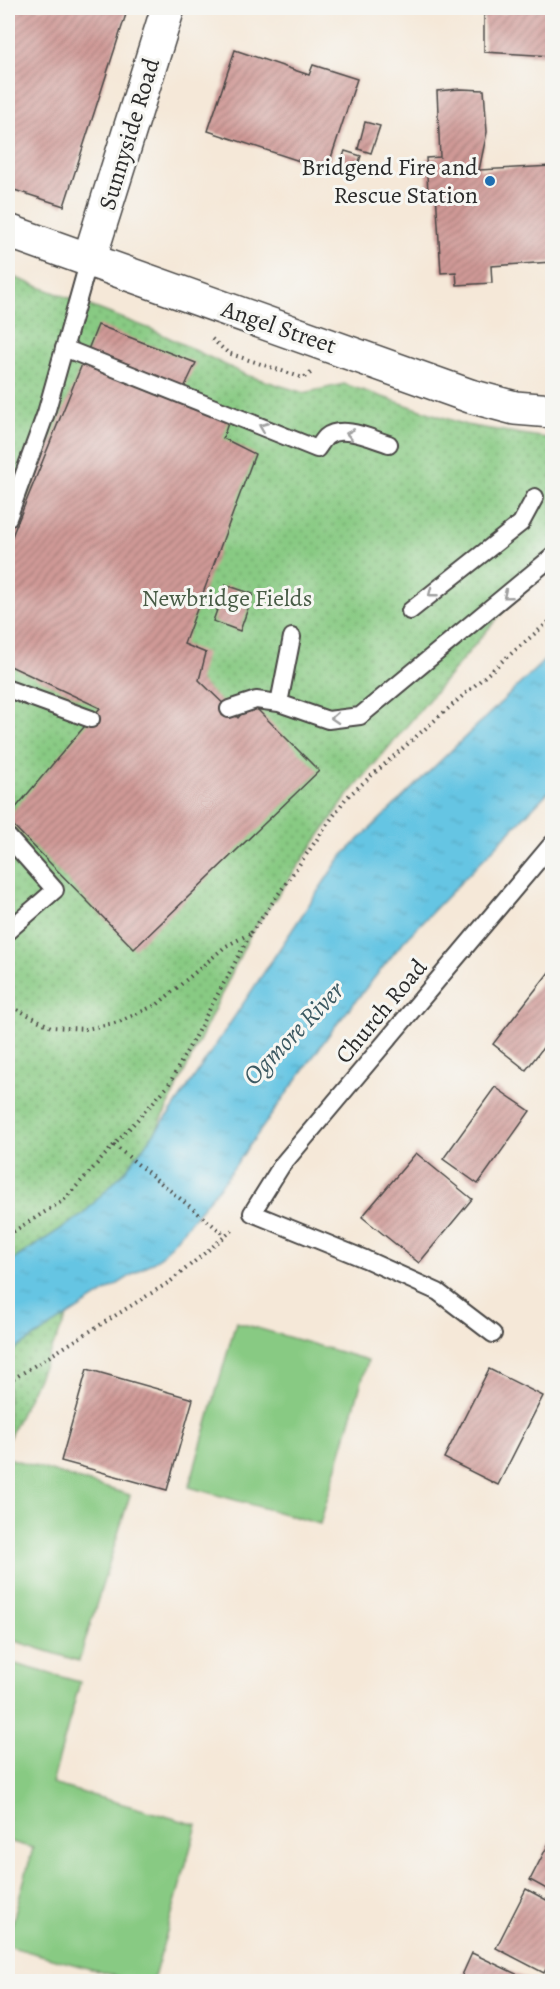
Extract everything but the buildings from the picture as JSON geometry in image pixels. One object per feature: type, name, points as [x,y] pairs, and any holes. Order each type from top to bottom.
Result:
[{"type":"street","name":"Sunnyside Road","points":[[89,260],[168,8]]},
{"type":"street","name":"Angel Street","points":[[8,231],[470,396],[515,408],[552,411]]},
{"type":"lane","points":[[8,518],[46,413],[89,260]]},
{"type":"lane","points":[[64,348],[317,449],[327,436],[337,432],[349,432],[389,444]]},
{"type":"lane","points":[[410,611],[521,523],[536,497]]},
{"type":"lane","points":[[229,709],[256,700],[279,703],[328,720],[360,716],[552,557]]},
{"type":"lane","points":[[279,703],[292,637]]},
{"type":"lane","points":[[8,689],[91,719]]},
{"type":"lane","points":[[8,837],[55,890],[8,932]]},
{"type":"lane","name":"Church Road","points":[[252,1213],[282,1165],[552,844]]},
{"type":"lane","points":[[252,1213],[365,1259],[438,1292],[493,1334]]},
{"type":"path","points":[[8,1235],[64,1200],[168,1086],[251,933],[346,798],[552,619]]},
{"type":"path","points":[[8,1002],[11,1006],[51,1027],[86,1029],[119,1022],[158,1004],[226,946],[251,933]]},
{"type":"path","points":[[114,1145],[225,1235]]},
{"type":"path","points":[[8,1382],[171,1281],[252,1213]]},
{"type":"green space","name":"Newbridge Fields","points":[[8,275],[153,330],[246,375],[304,393],[344,384],[466,425],[552,439],[552,553],[346,798],[251,933],[8,1440]]},
{"type":"green space","points":[[236,1322],[368,1360],[320,1524],[189,1487]]},
{"type":"green space","points":[[8,1458],[130,1495],[79,1661],[8,1639]]},
{"type":"green space","points":[[8,1662],[80,1682],[52,1784],[197,1825],[153,1981],[134,1981],[8,1946],[33,1848],[8,1841]]},
{"type":"water","name":"Ogmore River","points":[[552,653],[552,788],[404,941],[333,1029],[224,1181],[162,1256],[8,1354],[8,1263],[81,1216],[124,1172],[173,1109],[340,858]]},
{"type":"place","name":"Bridgend Fire and Rescue Station","points":[[490,181]]}]
